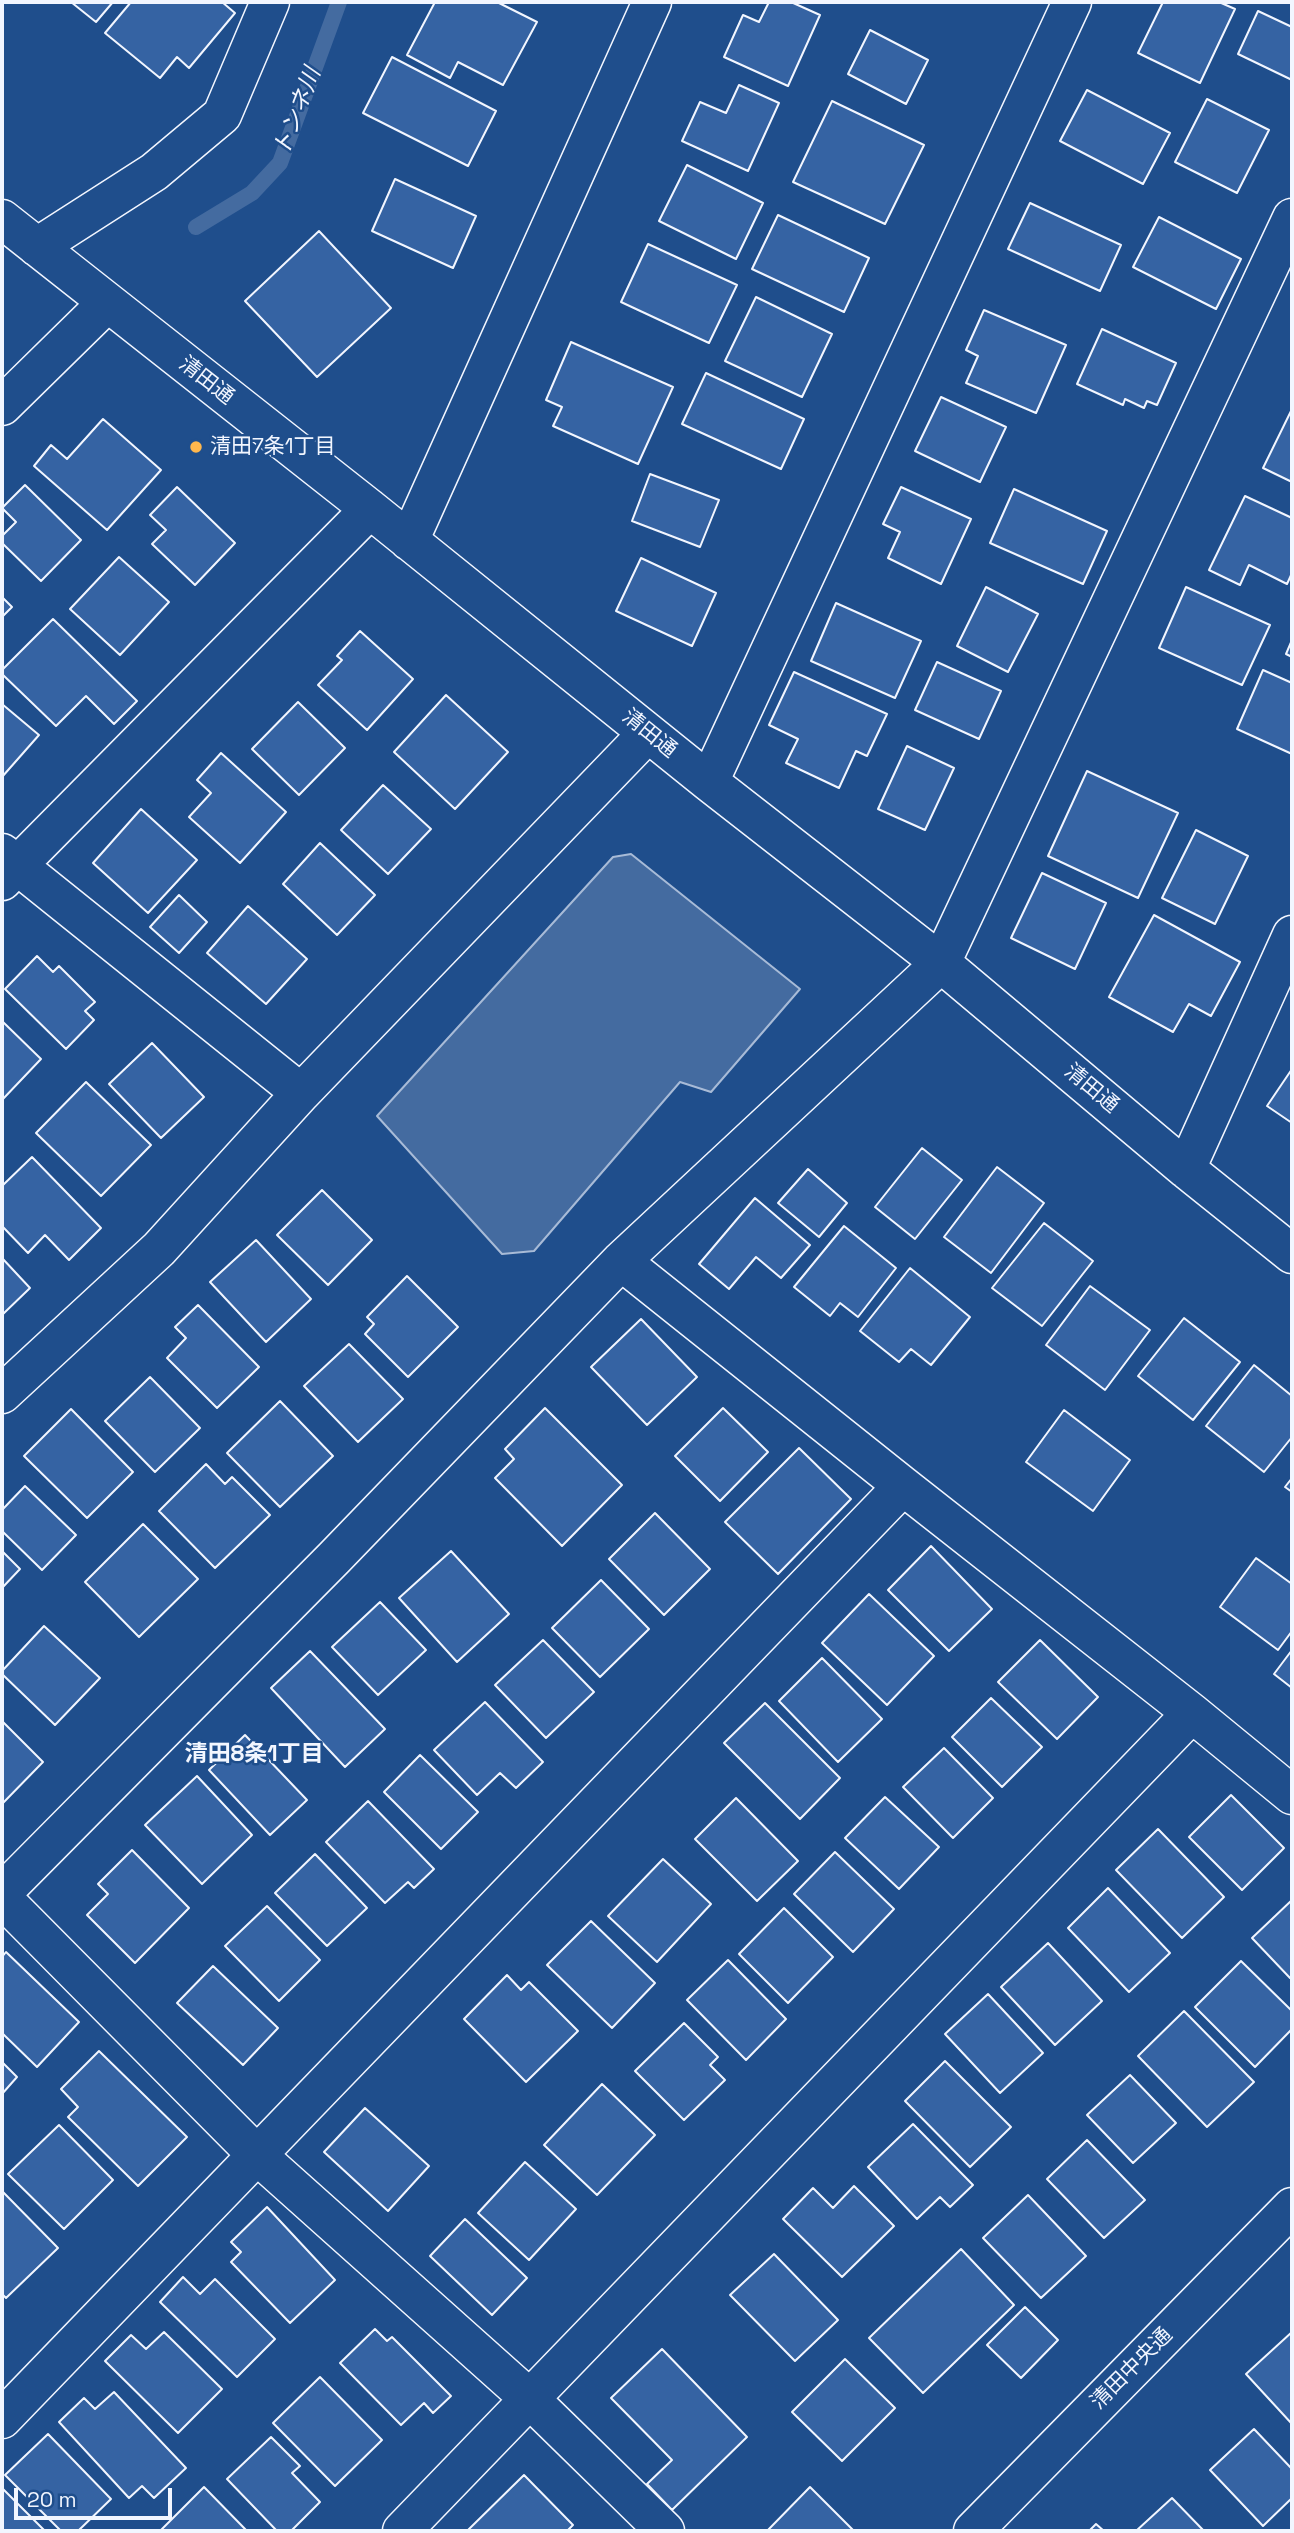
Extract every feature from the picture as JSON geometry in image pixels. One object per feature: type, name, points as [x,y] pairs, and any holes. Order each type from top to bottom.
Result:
[{"type":"street","points":[[37,247],[154,172],[222,115],[269,2]]},
{"type":"street","points":[[409,541],[652,2]]},
{"type":"street","points":[[709,782],[1072,2]]},
{"type":"street","points":[[665,2531],[530,2399],[257,2155],[2,1895],[334,1558],[621,1261],[941,963],[1292,218]]},
{"type":"street","name":"清田通","points":[[2,219],[370,509],[709,782],[941,963],[1186,1169],[1292,1254]]},
{"type":"street","points":[[2,406],[107,303]]},
{"type":"street","points":[[301,1093],[7,867],[370,509]]},
{"type":"street","points":[[2,1394],[159,1249],[301,1093],[648,733]]},
{"type":"street","points":[[1186,1169],[1292,935]]},
{"type":"street","points":[[621,1261],[1292,1795]]},
{"type":"street","points":[[2,2419],[903,1486]]},
{"type":"street","points":[[402,2531],[1192,1713]]},
{"type":"street","name":"清田中央通","points":[[972,2531],[1289,2218]]},
{"type":"water","points":[[631,854],[800,989],[711,1092],[680,1082],[534,1251],[502,1254],[377,1116],[613,857]]},
{"type":"building","points":[[71,2],[113,2],[96,22]]},
{"type":"building","points":[[131,2],[222,2],[235,13],[189,68],[177,57],[160,78],[105,33]]},
{"type":"building","points":[[435,2],[497,2],[537,22],[503,85],[458,62],[450,78],[407,55]]},
{"type":"building","points":[[769,2],[791,2],[820,15],[788,86],[724,57],[743,15],[759,22]]},
{"type":"building","points":[[1163,2],[1219,2],[1235,9],[1200,83],[1138,53]]},
{"type":"building","points":[[1258,11],[1292,27],[1292,80],[1238,54]]},
{"type":"building","points":[[870,30],[928,60],[906,104],[848,74]]},
{"type":"building","points":[[392,57],[496,111],[468,166],[363,113]]},
{"type":"building","points":[[739,85],[779,103],[748,171],[682,141],[700,102],[726,113]]},
{"type":"building","points":[[1087,90],[1170,133],[1143,184],[1060,141]]},
{"type":"building","points":[[1207,99],[1269,130],[1237,193],[1175,162]]},
{"type":"building","points":[[832,101],[924,145],[885,224],[793,182]]},
{"type":"building","points":[[687,165],[763,203],[736,259],[659,221]]},
{"type":"building","points":[[395,179],[476,216],[453,268],[372,231]]},
{"type":"building","points":[[1030,203],[1121,245],[1100,291],[1008,249]]},
{"type":"building","points":[[778,215],[869,258],[844,312],[752,269]]},
{"type":"building","points":[[1159,217],[1241,259],[1216,309],[1133,267]]},
{"type":"building","points":[[319,231],[391,308],[317,377],[245,301]]},
{"type":"building","points":[[648,244],[737,285],[709,343],[621,302]]},
{"type":"building","points":[[756,297],[832,334],[802,397],[725,361]]},
{"type":"building","points":[[984,310],[1066,345],[1036,413],[966,383],[978,356],[966,350]]},
{"type":"building","points":[[1102,329],[1176,363],[1157,405],[1147,401],[1144,408],[1125,399],[1123,405],[1077,384]]},
{"type":"building","points":[[571,342],[673,387],[638,464],[553,426],[562,407],[546,400]]},
{"type":"building","points":[[706,373],[804,419],[781,469],[682,424]]},
{"type":"building","points":[[941,397],[1006,427],[980,482],[915,451]]},
{"type":"building","points":[[1292,409],[1292,482],[1263,468]]},
{"type":"building","points":[[103,419],[161,470],[107,530],[34,466],[51,445],[67,459]]},
{"type":"building","points":[[650,474],[719,500],[700,547],[632,521]]},
{"type":"building","points":[[25,485],[81,540],[41,581],[2,543],[2,536],[16,522],[2,508]]},
{"type":"building","points":[[177,487],[235,543],[195,585],[152,544],[166,530],[150,515]]},
{"type":"building","points":[[901,487],[971,519],[941,584],[888,558],[900,532],[883,524]]},
{"type":"building","points":[[1014,489],[1107,531],[1083,584],[990,543]]},
{"type":"building","points":[[1245,496],[1292,518],[1292,573],[1287,584],[1249,565],[1240,585],[1209,570]]},
{"type":"building","points":[[119,557],[169,602],[120,655],[70,609]]},
{"type":"building","points":[[641,558],[716,593],[692,646],[616,611]]},
{"type":"building","points":[[986,587],[1038,614],[1008,672],[957,646]]},
{"type":"building","points":[[1186,587],[1270,625],[1242,685],[1159,648]]},
{"type":"building","points":[[2,597],[12,607],[2,617]]},
{"type":"building","points":[[836,603],[921,641],[895,698],[811,661]]},
{"type":"building","points":[[53,619],[137,701],[114,724],[86,696],[56,726],[2,674],[2,670]]},
{"type":"building","points":[[360,631],[413,679],[367,730],[318,685],[342,660],[337,656]]},
{"type":"building","points":[[1292,640],[1292,657],[1286,654]]},
{"type":"building","points":[[937,662],[1001,691],[979,739],[915,710]]},
{"type":"building","points":[[1263,670],[1292,683],[1292,754],[1237,729]]},
{"type":"building","points":[[794,672],[887,714],[867,756],[856,751],[839,788],[786,763],[798,739],[769,725]]},
{"type":"building","points":[[446,695],[508,752],[455,809],[394,752]]},
{"type":"building","points":[[298,702],[345,748],[299,795],[252,749]]},
{"type":"building","points":[[2,704],[39,735],[2,777]]},
{"type":"building","points":[[907,746],[954,768],[925,830],[878,809]]},
{"type":"building","points":[[221,753],[286,812],[240,863],[189,817],[211,793],[197,780]]},
{"type":"building","points":[[1087,771],[1178,813],[1138,898],[1048,856]]},
{"type":"building","points":[[383,785],[431,829],[388,874],[341,830]]},
{"type":"building","points":[[141,809],[197,860],[148,913],[93,863]]},
{"type":"building","points":[[1196,830],[1248,856],[1215,924],[1162,898]]},
{"type":"building","points":[[320,843],[375,895],[337,935],[283,884]]},
{"type":"building","points":[[1042,873],[1106,903],[1075,969],[1011,938]]},
{"type":"building","points":[[179,895],[207,922],[179,953],[150,927]]},
{"type":"building","points":[[248,906],[307,959],[266,1004],[207,953]]},
{"type":"building","points":[[1154,915],[1240,962],[1211,1016],[1189,1004],[1173,1032],[1109,997]]},
{"type":"building","points":[[37,956],[53,972],[59,966],[95,1002],[85,1011],[94,1020],[66,1049],[5,989]]},
{"type":"building","points":[[2,1021],[41,1059],[2,1100]]},
{"type":"building","points":[[152,1043],[204,1097],[161,1138],[109,1084]]},
{"type":"building","points":[[1292,1069],[1292,1123],[1267,1106]]},
{"type":"building","points":[[86,1082],[151,1145],[101,1196],[36,1133]]},
{"type":"building","points":[[922,1148],[962,1180],[915,1239],[875,1207]]},
{"type":"building","points":[[32,1157],[101,1228],[69,1260],[45,1235],[28,1253],[2,1226],[2,1186]]},
{"type":"building","points":[[997,1167],[1044,1203],[991,1273],[944,1237]]},
{"type":"building","points":[[808,1169],[847,1203],[819,1237],[778,1203]]},
{"type":"building","points":[[322,1190],[372,1240],[328,1285],[277,1235]]},
{"type":"building","points":[[755,1198],[810,1245],[781,1278],[756,1257],[729,1289],[699,1264]]},
{"type":"building","points":[[1044,1223],[1093,1261],[1042,1326],[992,1288]]},
{"type":"building","points":[[844,1226],[896,1268],[858,1317],[840,1303],[830,1316],[794,1287]]},
{"type":"building","points":[[256,1240],[311,1299],[266,1342],[210,1282]]},
{"type":"building","points":[[2,1258],[30,1288],[2,1315]]},
{"type":"building","points":[[910,1268],[970,1317],[931,1365],[911,1349],[899,1362],[860,1331]]},
{"type":"building","points":[[407,1276],[458,1327],[408,1377],[365,1334],[374,1324],[367,1317]]},
{"type":"building","points":[[1090,1286],[1150,1330],[1105,1390],[1046,1345]]},
{"type":"building","points":[[198,1305],[259,1367],[217,1408],[167,1358],[186,1338],[175,1327]]},
{"type":"building","points":[[1184,1318],[1240,1362],[1193,1420],[1138,1376]]},
{"type":"building","points":[[641,1319],[697,1377],[647,1425],[591,1367]]},
{"type":"building","points":[[349,1344],[403,1399],[358,1442],[304,1386]]},
{"type":"building","points":[[1254,1365],[1292,1396],[1292,1437],[1264,1472],[1206,1426]]},
{"type":"building","points":[[150,1377],[200,1428],[155,1472],[105,1421]]},
{"type":"building","points":[[280,1401],[333,1456],[280,1507],[227,1453]]},
{"type":"building","points":[[545,1408],[622,1485],[562,1546],[495,1478],[514,1459],[505,1449]]},
{"type":"building","points":[[723,1408],[768,1452],[720,1501],[675,1456]]},
{"type":"building","points":[[71,1409],[133,1472],[87,1518],[24,1456]]},
{"type":"building","points":[[1064,1410],[1130,1460],[1093,1511],[1026,1462]]},
{"type":"building","points":[[799,1448],[851,1499],[778,1574],[725,1522]]},
{"type":"building","points":[[206,1464],[225,1484],[232,1477],[270,1515],[215,1568],[159,1511]]},
{"type":"building","points":[[1292,1478],[1292,1492],[1285,1487]]},
{"type":"building","points":[[25,1486],[76,1535],[42,1570],[2,1531],[2,1510]]},
{"type":"building","points":[[655,1513],[710,1569],[664,1615],[609,1559]]},
{"type":"building","points":[[143,1524],[198,1579],[139,1637],[85,1582]]},
{"type":"building","points":[[931,1546],[992,1609],[949,1651],[888,1590]]},
{"type":"building","points":[[2,1551],[20,1569],[2,1588]]},
{"type":"building","points":[[451,1551],[509,1614],[457,1662],[399,1598]]},
{"type":"building","points":[[1256,1558],[1292,1584],[1292,1631],[1278,1650],[1220,1607]]},
{"type":"building","points":[[601,1580],[649,1629],[600,1677],[552,1628]]},
{"type":"building","points":[[869,1594],[934,1656],[887,1705],[822,1643]]},
{"type":"building","points":[[380,1602],[426,1650],[378,1695],[332,1647]]},
{"type":"building","points":[[44,1626],[100,1678],[55,1725],[2,1674]]},
{"type":"building","points":[[543,1640],[594,1692],[546,1738],[495,1685]]},
{"type":"building","points":[[1040,1640],[1098,1697],[1057,1739],[998,1682]]},
{"type":"building","points":[[1292,1650],[1292,1688],[1274,1674]]},
{"type":"building","points":[[310,1651],[385,1729],[345,1767],[271,1688]]},
{"type":"building","points":[[822,1658],[882,1719],[838,1762],[779,1701]]},
{"type":"building","points":[[991,1698],[1042,1747],[1002,1787],[952,1737]]},
{"type":"building","points":[[485,1702],[543,1762],[516,1788],[500,1773],[477,1795],[434,1750]]},
{"type":"building","points":[[765,1703],[840,1778],[800,1819],[724,1743]]},
{"type":"building","points":[[2,1721],[43,1762],[2,1804]]},
{"type":"building","points":[[245,1735],[307,1800],[270,1835],[209,1770]]},
{"type":"building","points":[[944,1748],[993,1798],[953,1838],[903,1787]]},
{"type":"building","points":[[420,1755],[478,1812],[441,1849],[384,1792]]},
{"type":"building","points":[[197,1776],[252,1835],[202,1884],[145,1825]]},
{"type":"building","points":[[1231,1795],[1284,1848],[1242,1890],[1189,1837]]},
{"type":"building","points":[[885,1797],[939,1847],[899,1889],[845,1838]]},
{"type":"building","points":[[736,1798],[798,1861],[757,1901],[695,1839]]},
{"type":"building","points":[[368,1801],[434,1869],[414,1888],[408,1882],[385,1903],[326,1842]]},
{"type":"building","points":[[1158,1829],[1224,1897],[1182,1938],[1116,1870]]},
{"type":"building","points":[[132,1850],[189,1908],[135,1963],[87,1915],[108,1894],[98,1884]]},
{"type":"building","points":[[835,1852],[894,1909],[853,1952],[794,1894]]},
{"type":"building","points":[[315,1854],[367,1908],[327,1946],[275,1893]]},
{"type":"building","points":[[663,1859],[711,1904],[657,1962],[608,1916]]},
{"type":"building","points":[[1108,1888],[1170,1953],[1129,1992],[1068,1928]]},
{"type":"building","points":[[1292,1900],[1292,1977],[1290,1978],[1252,1938]]},
{"type":"building","points":[[267,1906],[320,1960],[279,2001],[225,1946]]},
{"type":"building","points":[[784,1908],[833,1957],[788,2003],[739,1954]]},
{"type":"building","points":[[591,1921],[655,1983],[612,2028],[547,1965]]},
{"type":"building","points":[[1048,1943],[1102,2001],[1055,2045],[1001,1987]]},
{"type":"building","points":[[6,1952],[79,2022],[37,2067],[2,2033],[2,1957]]},
{"type":"building","points":[[728,1960],[786,2019],[746,2060],[687,2000]]},
{"type":"building","points":[[1241,1961],[1292,2011],[1292,2029],[1255,2067],[1195,2007]]},
{"type":"building","points":[[213,1966],[278,2028],[243,2065],[177,2003]]},
{"type":"building","points":[[507,1975],[521,1990],[529,1982],[578,2031],[526,2082],[464,2019]]},
{"type":"building","points":[[988,1994],[1043,2053],[1000,2093],[945,2034]]},
{"type":"building","points":[[1184,2011],[1254,2082],[1207,2127],[1138,2056]]},
{"type":"building","points":[[684,2023],[718,2057],[710,2065],[725,2080],[684,2120],[635,2071]]},
{"type":"building","points":[[99,2051],[187,2137],[138,2186],[68,2117],[78,2107],[61,2089]]},
{"type":"building","points":[[945,2061],[1011,2127],[970,2167],[905,2101]]},
{"type":"building","points":[[2,2062],[17,2077],[2,2094]]},
{"type":"building","points":[[1130,2075],[1176,2123],[1133,2163],[1087,2115]]},
{"type":"building","points":[[602,2084],[655,2135],[597,2195],[544,2145]]},
{"type":"building","points":[[365,2108],[429,2166],[388,2211],[324,2152]]},
{"type":"building","points":[[913,2124],[973,2185],[950,2207],[940,2197],[917,2219],[868,2167]]},
{"type":"building","points":[[59,2125],[113,2180],[64,2229],[8,2174]]},
{"type":"building","points":[[1087,2140],[1145,2200],[1104,2238],[1047,2179]]},
{"type":"building","points":[[525,2162],[576,2209],[529,2260],[478,2213]]},
{"type":"building","points":[[854,2186],[894,2226],[842,2277],[783,2219],[813,2188],[833,2208]]},
{"type":"building","points":[[3,2192],[58,2248],[6,2298],[2,2294]]},
{"type":"building","points":[[1028,2195],[1086,2256],[1041,2298],[983,2238]]},
{"type":"building","points":[[267,2207],[335,2280],[290,2323],[231,2262],[241,2252],[231,2242]]},
{"type":"building","points":[[465,2219],[527,2278],[492,2315],[430,2256]]},
{"type":"building","points":[[961,2249],[1014,2305],[923,2393],[869,2338]]},
{"type":"building","points":[[774,2254],[838,2320],[795,2361],[730,2295]]},
{"type":"building","points":[[183,2277],[200,2294],[215,2279],[275,2339],[237,2377],[160,2302]]},
{"type":"building","points":[[1025,2307],[1058,2340],[1021,2378],[987,2345]]},
{"type":"building","points":[[375,2329],[387,2341],[392,2337],[451,2396],[433,2413],[424,2403],[401,2425],[340,2363]]},
{"type":"building","points":[[164,2332],[222,2389],[178,2433],[105,2361],[131,2335],[146,2349]]},
{"type":"building","points":[[1292,2332],[1292,2424],[1246,2374]]},
{"type":"building","points":[[662,2349],[747,2437],[672,2510],[647,2484],[672,2460],[611,2398]]},
{"type":"building","points":[[845,2359],[895,2408],[842,2461],[792,2412]]},
{"type":"building","points":[[320,2377],[382,2440],[335,2486],[273,2423]]},
{"type":"building","points":[[114,2392],[186,2468],[154,2498],[142,2486],[129,2498],[59,2422],[84,2398],[95,2409]]},
{"type":"building","points":[[1254,2429],[1292,2469],[1292,2498],[1263,2526],[1210,2470]]},
{"type":"building","points":[[48,2434],[111,2499],[78,2531],[61,2531],[5,2475]]},
{"type":"building","points":[[271,2437],[300,2466],[292,2473],[320,2502],[291,2531],[277,2531],[227,2479]]},
{"type":"building","points":[[524,2475],[573,2525],[567,2531],[467,2531]]},
{"type":"building","points":[[204,2487],[247,2531],[160,2531]]},
{"type":"building","points":[[810,2487],[854,2531],[767,2531]]},
{"type":"building","points":[[2,2488],[45,2531],[2,2531]]},
{"type":"building","points":[[1172,2498],[1204,2531],[1136,2531]]},
{"type":"building","points":[[1096,2524],[1104,2531],[1089,2531]]},
{"type":"waterway","name":"トンネ川","points":[[196,227],[252,193],[280,163],[339,2]]},
{"type":"place","name":"清田7条1丁目","points":[[196,447]]},
{"type":"district","name":"清田8条1丁目","points":[[254,1755]]}]
